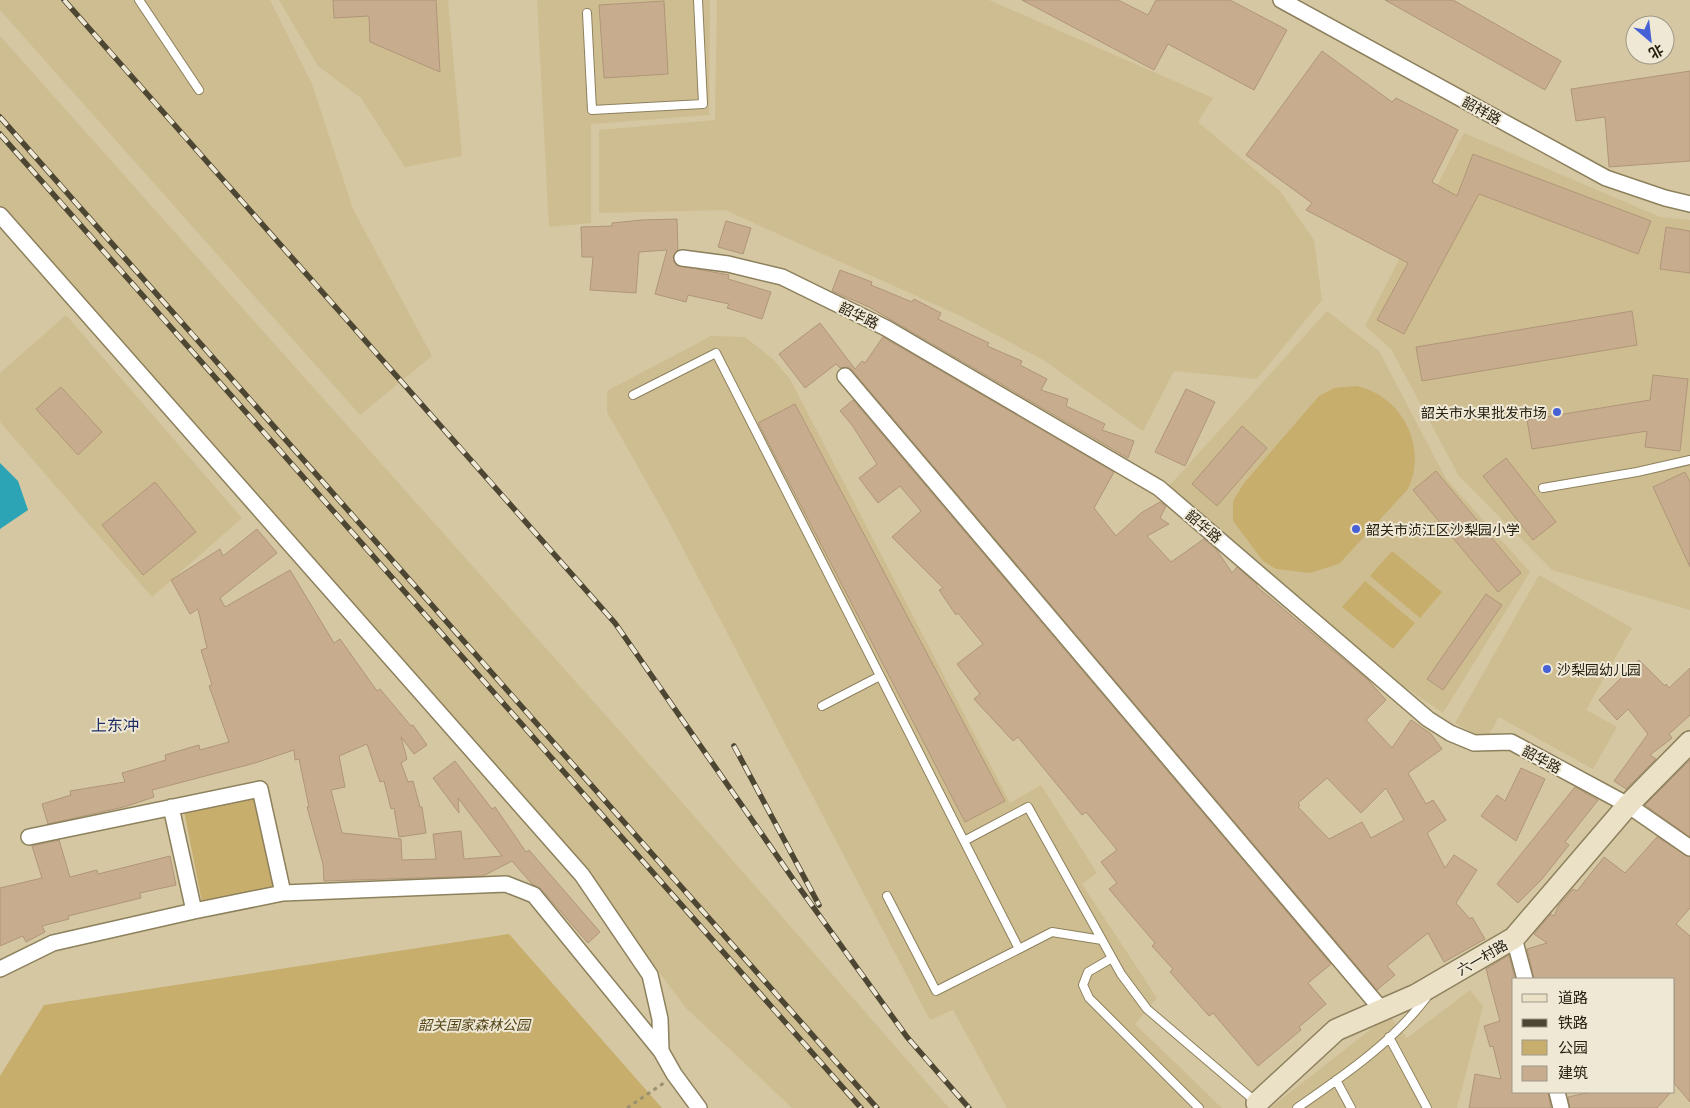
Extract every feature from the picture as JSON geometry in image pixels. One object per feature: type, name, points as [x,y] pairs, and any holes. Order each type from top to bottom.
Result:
[{"type":"street","name":"韶祥路","points":[[1280,0],[1606,178],[1665,198],[1690,204]]},
{"type":"street","points":[[0,215],[582,875],[650,975],[660,1019],[661,1051]]},
{"type":"street","name":"韶华路","points":[[682,258],[728,264],[782,278],[886,328],[1159,488],[1428,719],[1450,733],[1474,743],[1511,742],[1628,806],[1690,848]]},
{"type":"street","points":[[845,376],[1382,1010]]},
{"type":"street","name":"六一村路","points":[[1257,1103],[1336,1030],[1438,982],[1514,938],[1628,806],[1690,742]]},
{"type":"street","points":[[29,837],[260,789],[283,893]]},
{"type":"street","points":[[171,807],[194,910]]},
{"type":"street","points":[[0,969],[53,943],[194,910],[283,893],[506,884],[534,895],[661,1051],[674,1074],[699,1108]]},
{"type":"street","points":[[1514,938],[1525,978]]},
{"type":"street","points":[[1557,1093],[1561,1108]]},
{"type":"lane","points":[[139,0],[199,90]]},
{"type":"lane","points":[[587,13],[592,110],[703,104],[698,0]]},
{"type":"lane","points":[[633,395],[716,353],[1019,949]]},
{"type":"lane","points":[[1543,488],[1637,472],[1690,460]]},
{"type":"lane","points":[[822,706],[880,676]]},
{"type":"lane","points":[[964,841],[1028,807],[1121,974],[1147,1009],[1257,1103]]},
{"type":"lane","points":[[887,896],[936,991],[1052,932],[1102,940]]},
{"type":"lane","points":[[1112,958],[1088,972],[1083,985],[1089,998],[1199,1108]]},
{"type":"lane","points":[[1297,1108],[1336,1080],[1389,1037],[1415,1011],[1438,982]]},
{"type":"lane","points":[[1389,1037],[1427,1108]]},
{"type":"lane","points":[[1336,1080],[1350,1108]]},
{"type":"path","points":[[627,1108],[674,1074]]},
{"type":"shaded area","points":[[0,0],[270,0],[312,84],[353,209],[432,356],[360,415],[0,10]]},
{"type":"shaded area","points":[[279,0],[448,0],[462,156],[405,167],[361,98],[318,66]]},
{"type":"shaded area","points":[[537,0],[710,0],[709,115],[591,124],[591,223],[549,227]]},
{"type":"shaded area","points":[[717,0],[989,0],[1213,98],[1198,122],[1280,191],[1314,240],[1322,300],[1257,379],[1174,371],[1143,431],[1045,361],[963,317],[725,210],[599,213],[599,130],[715,120]]},
{"type":"shaded area","points":[[0,36],[625,737],[949,1108],[792,1108],[686,1008],[583,871],[0,210]]},
{"type":"shaded area","name":"韶关市水果批发市场","points":[[1464,133],[1660,217],[1690,220],[1690,610],[1552,570],[1459,476],[1391,349],[1365,326]]},
{"type":"shaded area","name":"韶关市浈江区沙梨园小学","points":[[1327,311],[1379,351],[1446,479],[1530,572],[1443,713],[1374,666],[1303,600],[1169,486]]},
{"type":"shaded area","points":[[66,315],[242,518],[152,597],[0,422],[0,373]]},
{"type":"shaded area","points":[[711,336],[745,337],[774,360],[790,379],[1010,803],[1041,785],[1097,873],[1082,884],[1157,998],[1135,1024],[1222,1108],[1007,1108],[953,1010],[930,1020],[668,520],[607,412],[607,391]]},
{"type":"shaded area","name":"沙梨园幼儿园","points":[[1539,575],[1632,628],[1586,710],[1617,727],[1593,769],[1499,717],[1486,740],[1455,723]]},
{"type":"shaded area","points":[[1470,990],[1483,1006],[1457,1108],[1270,1108],[1389,1015],[1407,1038]]},
{"type":"green space","points":[[1356,386],[1372,391],[1386,400],[1398,411],[1407,425],[1415,456],[1413,473],[1408,489],[1339,564],[1310,573],[1276,569],[1263,561],[1233,521],[1233,501],[1244,483],[1319,396],[1334,388]]},
{"type":"green space","points":[[1392,551],[1442,592],[1420,618],[1370,576]]},
{"type":"green space","points":[[1365,581],[1415,623],[1393,649],[1342,607]]},
{"type":"green space","points":[[257,797],[275,888],[202,902],[184,811]]},
{"type":"green space","name":"韶关国家森林公园","points":[[509,934],[662,1108],[0,1108],[0,1076],[44,1005]]},
{"type":"water","points":[[0,463],[18,481],[28,510],[0,529]]},
{"type":"building","points":[[333,0],[436,0],[440,72],[370,42],[369,16],[334,18]]},
{"type":"building","points":[[1022,0],[1118,0],[1148,15],[1156,0],[1230,0],[1287,30],[1254,90],[1168,44],[1154,70]]},
{"type":"building","points":[[1385,0],[1453,0],[1561,61],[1545,90]]},
{"type":"building","points":[[664,1],[668,74],[604,78],[599,5]]},
{"type":"building","points":[[1322,51],[1392,102],[1396,98],[1458,130],[1432,182],[1457,196],[1473,154],[1651,221],[1638,254],[1479,194],[1404,334],[1377,320],[1408,263],[1306,210],[1312,203],[1246,155]]},
{"type":"building","points":[[1690,71],[1690,161],[1609,167],[1605,117],[1576,121],[1571,89]]},
{"type":"building","points":[[677,219],[678,250],[673,257],[676,265],[729,275],[728,279],[771,292],[762,319],[727,308],[729,304],[688,295],[686,302],[655,294],[667,250],[639,252],[636,293],[590,290],[593,257],[582,257],[581,227],[612,226],[612,223],[642,220]]},
{"type":"building","points":[[726,221],[751,228],[743,254],[718,247]]},
{"type":"building","points":[[1666,227],[1690,231],[1690,273],[1660,269]]},
{"type":"building","points":[[840,270],[872,282],[871,285],[912,302],[914,299],[941,313],[938,319],[989,343],[987,346],[1022,361],[1020,365],[1047,379],[1041,390],[1068,399],[1066,406],[1105,424],[1102,430],[1134,441],[1128,458],[869,307],[832,291]]},
{"type":"building","points":[[1632,311],[1637,345],[1422,381],[1416,347]]},
{"type":"building","points":[[820,323],[855,369],[862,361],[865,363],[883,337],[1114,472],[1094,508],[1116,536],[1141,513],[1160,502],[1166,506],[1160,518],[1169,524],[1147,536],[1171,562],[1204,539],[1216,549],[1232,573],[1237,567],[1257,584],[1256,586],[1368,680],[1386,700],[1366,720],[1392,748],[1411,720],[1431,734],[1442,749],[1408,773],[1426,804],[1433,800],[1446,820],[1427,833],[1445,868],[1454,855],[1477,870],[1456,903],[1470,919],[1472,917],[1485,939],[1444,962],[1428,933],[1387,966],[1395,975],[1377,990],[852,370],[848,367],[840,368],[836,364],[805,388],[779,354]],"holes":[[[1327,778],[1361,813],[1386,788],[1404,820],[1371,838],[1362,822],[1329,839],[1298,807],[1300,805],[1298,803]]]},
{"type":"building","points":[[1653,375],[1688,379],[1680,451],[1645,447],[1647,431],[1532,449],[1527,420],[1650,400]]},
{"type":"building","points":[[61,387],[102,432],[78,455],[36,409]]},
{"type":"building","points":[[1186,389],[1215,402],[1185,466],[1155,452]]},
{"type":"building","points":[[853,400],[1331,964],[1308,983],[1326,1004],[1299,1027],[1301,1030],[1258,1066],[1213,1013],[1209,1016],[1170,972],[1173,969],[1152,946],[1155,943],[1109,889],[1117,883],[1101,862],[1117,850],[1086,812],[1082,815],[1018,737],[1013,741],[974,699],[980,694],[957,664],[983,644],[958,613],[956,615],[939,590],[943,588],[892,537],[921,511],[900,486],[878,503],[859,478],[877,464],[852,425],[840,411]]},
{"type":"building","points":[[795,404],[1005,801],[965,822],[758,423]]},
{"type":"building","points":[[1242,426],[1267,448],[1217,506],[1192,484]]},
{"type":"building","points":[[1506,458],[1556,522],[1533,540],[1483,476]]},
{"type":"building","points":[[1436,471],[1521,573],[1498,592],[1413,490]]},
{"type":"building","points":[[1685,472],[1690,482],[1690,567],[1653,487]]},
{"type":"building","points":[[155,482],[196,532],[143,575],[102,525]]},
{"type":"building","points":[[257,529],[277,553],[220,598],[225,607],[290,570],[334,643],[340,639],[377,691],[380,689],[411,726],[413,725],[427,745],[414,754],[401,737],[407,759],[401,763],[408,782],[413,781],[420,807],[422,807],[426,833],[399,837],[394,808],[391,809],[384,781],[380,782],[367,744],[339,756],[345,787],[331,790],[342,833],[401,839],[402,860],[436,859],[433,834],[461,831],[464,859],[502,856],[458,798],[459,813],[433,778],[455,761],[492,809],[495,807],[526,852],[529,850],[600,932],[588,943],[541,889],[532,884],[512,861],[483,876],[324,881],[323,864],[307,807],[309,807],[299,759],[295,760],[294,750],[255,763],[152,790],[154,797],[124,807],[48,824],[42,804],[71,795],[70,791],[125,782],[122,773],[166,760],[165,755],[199,745],[200,750],[229,742],[209,686],[212,685],[201,650],[207,648],[198,609],[190,614],[171,580],[220,549],[223,556]]},
{"type":"building","points":[[1486,594],[1502,605],[1443,690],[1427,679]]},
{"type":"building","points":[[1639,660],[1669,688],[1690,668],[1690,715],[1669,734],[1672,738],[1650,755],[1656,759],[1626,789],[1614,781],[1648,734],[1628,709],[1617,720],[1599,700]]},
{"type":"building","points":[[1690,760],[1690,837],[1645,805]]},
{"type":"building","points":[[1521,768],[1545,779],[1516,841],[1481,816],[1497,795],[1505,801]]},
{"type":"building","points":[[1575,787],[1598,800],[1565,842],[1569,845],[1542,879],[1518,903],[1497,884]]},
{"type":"building","points":[[1657,837],[1690,857],[1690,908],[1676,924],[1690,936],[1690,1102],[1675,1084],[1675,978],[1534,978],[1527,949],[1547,943],[1534,934],[1551,914],[1554,916],[1559,905],[1573,889],[1577,891],[1604,857],[1625,873]]},
{"type":"building","points":[[59,840],[70,877],[97,870],[98,874],[170,856],[176,885],[140,893],[141,898],[68,916],[69,919],[42,926],[45,932],[26,942],[23,936],[0,946],[0,888],[42,878],[32,846]]},
{"type":"building","points":[[1509,955],[1515,978],[1512,978],[1512,1093],[1548,1093],[1551,1108],[1469,1108],[1475,1074],[1501,1079],[1493,1046],[1490,1047],[1484,1026],[1500,1021],[1486,969]]},
{"type":"building","points":[[1586,1093],[1670,1093],[1657,1108],[1570,1108],[1568,1097]]},
{"type":"railway","points":[[64,0],[615,623],[793,879],[907,1037],[969,1108]]},
{"type":"railway","points":[[0,117],[877,1108]]},
{"type":"railway","points":[[0,134],[861,1108]]},
{"type":"railway","points":[[734,746],[819,905]]},
{"type":"place","name":"韶关市水果批发市场","points":[[1557,412]]},
{"type":"place","name":"韶关市浈江区沙梨园小学","points":[[1356,529]]},
{"type":"place","name":"沙梨园幼儿园","points":[[1547,669]]},
{"type":"district","name":"上东冲","points":[[115,724]]}]
